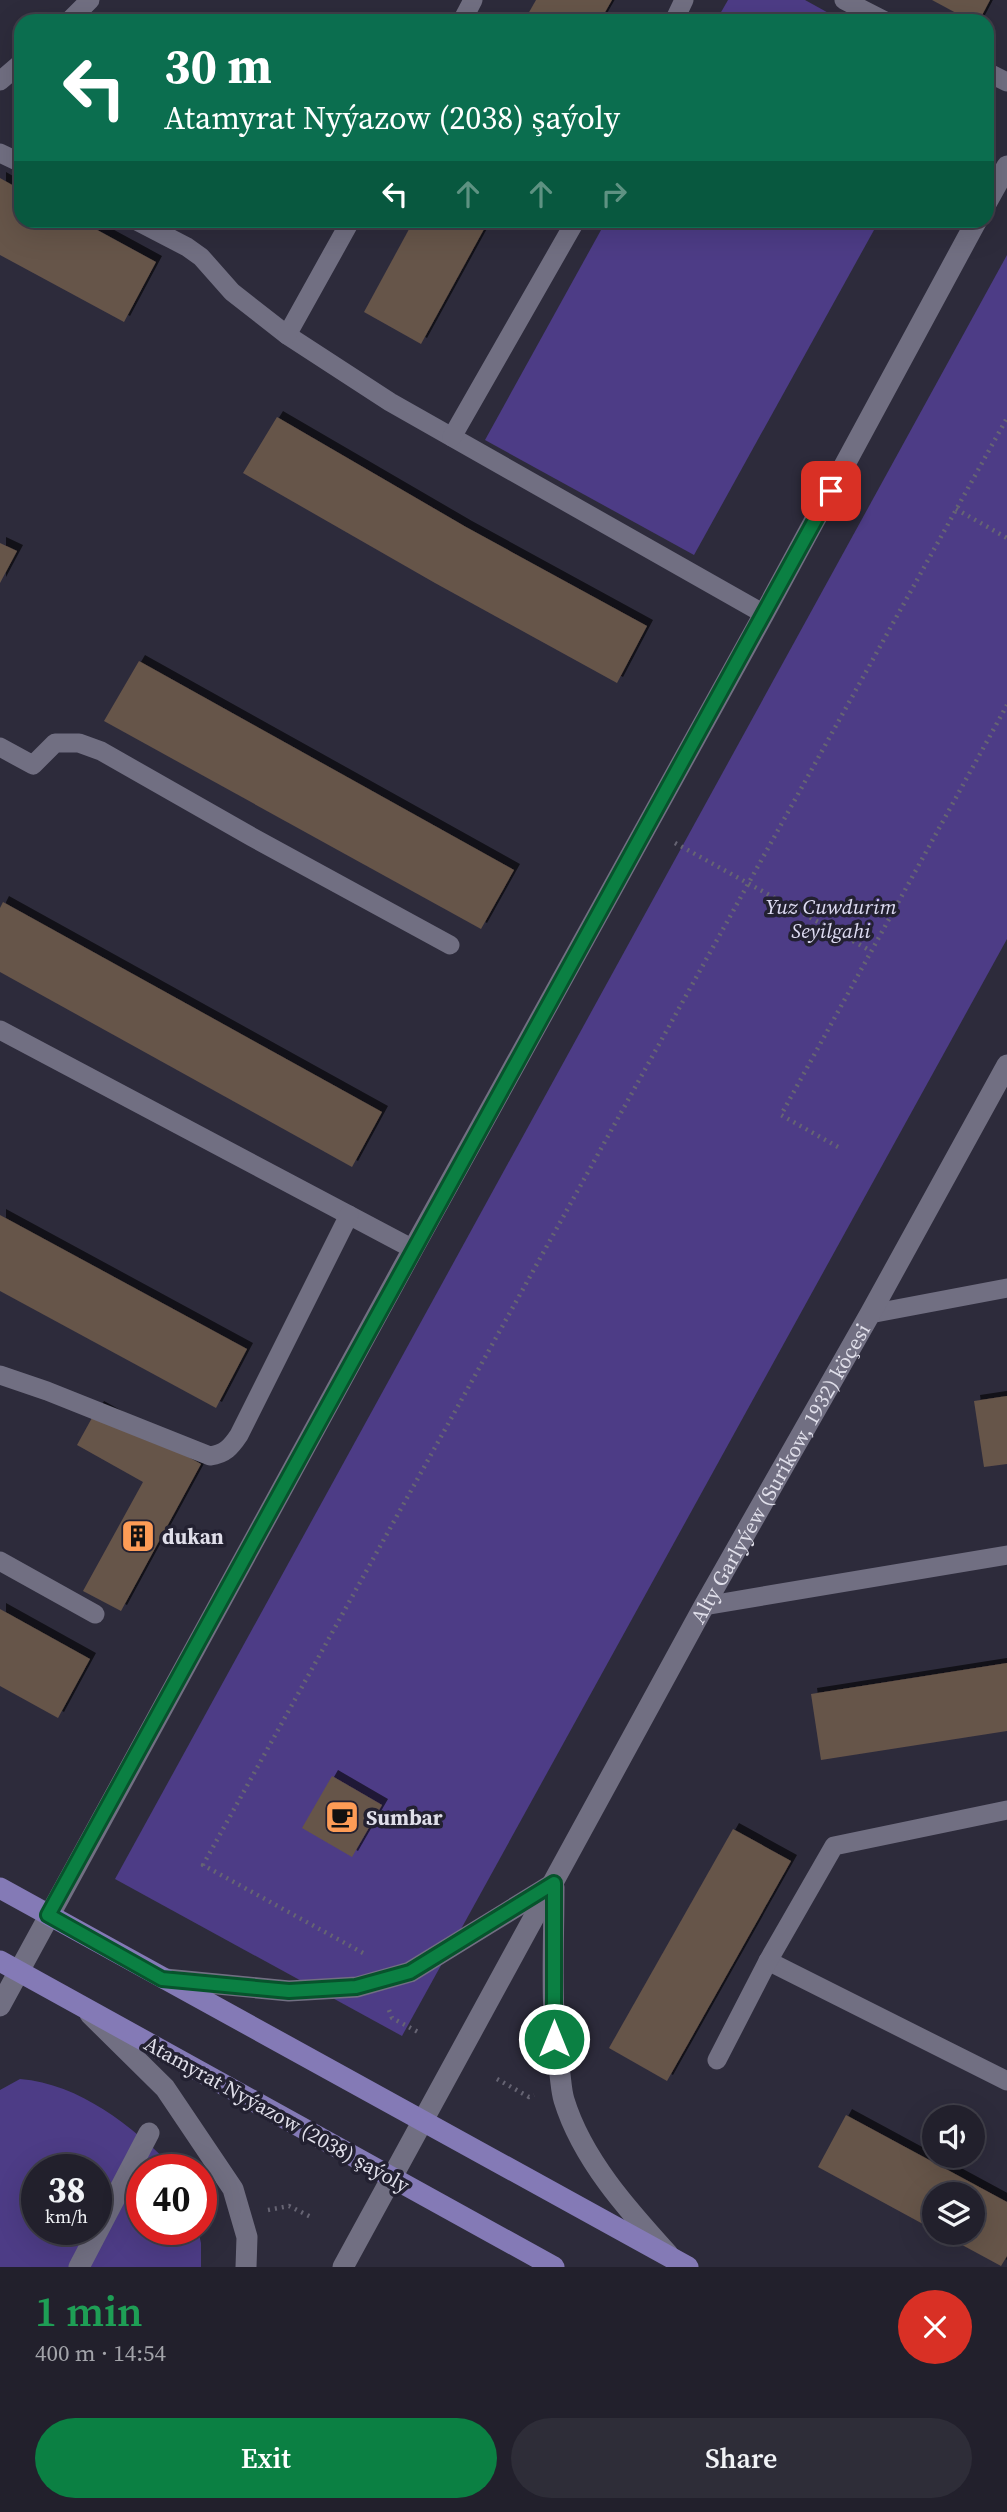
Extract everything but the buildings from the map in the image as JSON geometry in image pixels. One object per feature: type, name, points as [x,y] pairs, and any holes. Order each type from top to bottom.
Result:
[{"type":"main road","points":[[0,1888],[680,2263]]},
{"type":"main road","name":"Atamyrat Nyýazow (2038) şaýoly","points":[[0,1961],[554,2267]]},
{"type":"street","points":[[994,189],[1007,166]]},
{"type":"street","points":[[0,2006],[413,1249],[764,614],[973,228]]},
{"type":"street","name":"Alty Garlyýew (Surikow, 1932) köçesi","points":[[343,2267],[704,1606],[870,1314],[1007,1065]]},
{"type":"street","points":[[162,1979],[289,1991],[356,1987],[410,1972],[554,1883]]},
{"type":"street","name":"Alty Garlyýew (Surikow, 1932) köçesi","points":[[554,1883],[554,2039],[564,2100],[579,2136],[600,2171],[634,2216],[680,2263]]},
{"type":"street","points":[[81,2006],[164,2088],[233,2189],[247,2237],[246,2267]]},
{"type":"street","points":[[79,2267],[149,2133]]},
{"type":"lane","points":[[76,14],[90,0]]},
{"type":"lane","points":[[844,0],[871,14]]},
{"type":"lane","points":[[0,81],[14,69]]},
{"type":"lane","points":[[150,228],[201,257],[232,292],[288,335],[390,402],[764,614]]},
{"type":"lane","points":[[288,335],[347,228]]},
{"type":"lane","points":[[452,437],[571,228]]},
{"type":"lane","points":[[0,747],[33,765],[55,743],[79,743],[101,751],[450,945]]},
{"type":"lane","points":[[0,1030],[413,1249]]},
{"type":"lane","points":[[0,1375],[210,1456],[218,1455],[230,1448],[239,1435],[349,1215]]},
{"type":"lane","points":[[870,1314],[1007,1288]]},
{"type":"lane","points":[[704,1606],[1007,1555]]},
{"type":"lane","points":[[0,1560],[94,1614]]},
{"type":"lane","points":[[717,2060],[768,1961],[834,1846],[1007,1811]]},
{"type":"lane","points":[[768,1961],[1007,2081]]},
{"type":"path","points":[[370,1956],[203,1865],[1007,418]]},
{"type":"path","points":[[956,509],[1007,538]]},
{"type":"path","points":[[838,1146],[781,1115],[1007,705]]},
{"type":"path","points":[[675,843],[871,951]]},
{"type":"path","points":[[387,2006],[392,2018],[420,2033]]},
{"type":"path","points":[[497,2079],[529,2096],[542,2093]]},
{"type":"path","points":[[268,2210],[289,2206],[313,2218]]},
{"type":"green space","points":[[728,0],[805,0],[830,14],[720,14]]},
{"type":"green space","points":[[602,228],[875,228],[694,555],[485,440]]},
{"type":"green space","name":"Yuz Cuwdurim Seyilgahi","points":[[1007,255],[1007,939],[402,2036],[115,1879]]},
{"type":"green space","points":[[20,2079],[63,2089],[84,2098],[122,2122],[159,2154],[126,2154],[126,2245],[201,2245],[201,2267],[0,2267],[0,2090]]},
{"type":"place","name":"dukan","points":[[138,1536]]},
{"type":"place","name":"Sumbar","points":[[342,1817]]},
{"type":"route","points":[[554,2039],[554,1883],[410,1972],[356,1987],[289,1991],[162,1979],[48,1915],[831,491]]}]
